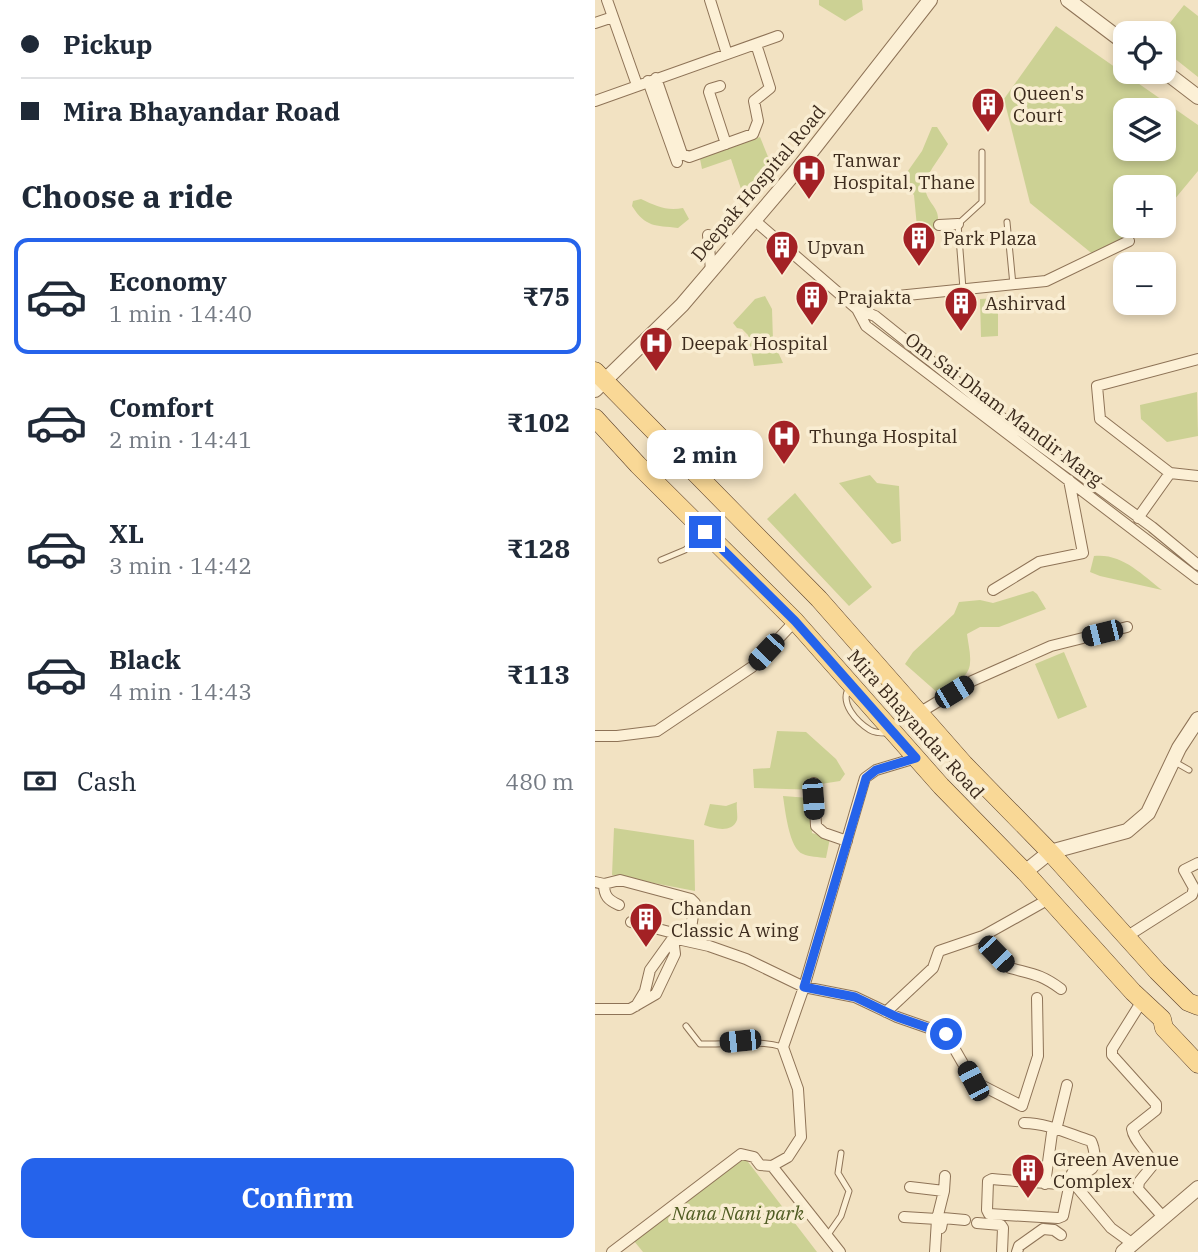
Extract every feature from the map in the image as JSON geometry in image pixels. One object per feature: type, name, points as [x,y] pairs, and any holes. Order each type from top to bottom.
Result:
[{"type":"main road","name":"Mira Bhayandar Road","points":[[598,381],[819,599],[964,764],[1051,852],[1126,937],[1195,1007]]},
{"type":"main road","name":"Mira Bhayandar Road","points":[[595,418],[638,465],[795,621],[916,758],[1025,872],[1142,1002],[1162,1019],[1164,1028],[1198,1065]]},
{"type":"main road","points":[[1162,1019],[1198,1056]]},
{"type":"street","points":[[607,0],[624,69]]},
{"type":"street","points":[[710,0],[727,54]]},
{"type":"street","name":"Deepak Hospital Road","points":[[598,381],[682,304],[797,170],[930,0]]},
{"type":"street","points":[[1068,0],[1113,34]]},
{"type":"street","points":[[595,23],[610,18]]},
{"type":"street","points":[[610,18],[647,82],[684,157],[753,134],[758,121],[754,102],[770,88],[756,44]]},
{"type":"street","points":[[595,101],[778,36]]},
{"type":"street","points":[[1176,80],[1198,97]]},
{"type":"street","points":[[647,82],[677,162]]},
{"type":"street","points":[[720,86],[710,89],[709,92],[726,144]]},
{"type":"street","name":"Om Sai Dham Mandir Marg","points":[[754,220],[852,305],[866,326],[997,414],[1198,565]]},
{"type":"street","points":[[939,225],[958,224]]},
{"type":"street","points":[[708,235],[711,270]]},
{"type":"street","points":[[852,305],[1056,278],[1129,241]]},
{"type":"street","name":"Om Sai Dham Mandir Marg","points":[[852,305],[875,316],[942,376],[1069,480],[1198,579]]},
{"type":"street","points":[[866,326],[875,316]]},
{"type":"street","points":[[1198,359],[1097,386],[1100,419],[1170,473],[1198,476]]},
{"type":"street","points":[[1137,532],[1141,520],[1170,473]]},
{"type":"street","points":[[993,590],[1039,562],[1083,553],[1069,480]]},
{"type":"street","points":[[595,736],[617,736],[656,730],[752,667],[795,621]]},
{"type":"street","points":[[919,713],[972,681],[1051,646],[1127,627]]},
{"type":"street","points":[[1025,872],[1051,852],[1127,831],[1137,824],[1148,813],[1173,761],[1198,719]]},
{"type":"street","points":[[612,1252],[741,1154],[754,1157],[760,1165],[772,1166],[788,1157],[801,1137],[798,1089],[783,1047],[804,987],[866,778],[876,770],[916,758]]},
{"type":"street","points":[[814,783],[815,826],[824,833],[847,841]]},
{"type":"street","points":[[1126,937],[1192,895],[1193,888],[1184,870],[1198,863]]},
{"type":"street","points":[[619,905],[609,900],[599,883],[620,880],[691,899],[695,903],[691,928],[685,936],[631,922]]},
{"type":"street","points":[[886,1012],[933,968],[939,951],[983,936],[1049,899]]},
{"type":"street","points":[[983,936],[1010,968],[1034,972],[1046,977],[1061,989]]},
{"type":"street","points":[[595,1009],[630,1009],[636,1006],[645,991],[650,970],[673,938],[709,946],[738,956],[804,987],[855,997],[886,1012],[946,1034],[973,1081],[1022,1106],[1037,1062],[1038,998]]},
{"type":"street","points":[[1142,1002],[1112,1049],[1112,1055],[1156,1104],[1156,1111],[1132,1129],[1132,1134],[1151,1159],[1152,1166],[1139,1182],[1138,1189],[1164,1218]]},
{"type":"street","points":[[1045,1184],[1052,1133],[1056,1130],[1067,1084]]},
{"type":"street","points":[[1024,1123],[1041,1123],[1091,1141],[1094,1145],[1093,1168],[1090,1171],[1072,1173],[1069,1185],[1063,1216],[1058,1219],[989,1214],[988,1181],[992,1179],[1045,1184],[1069,1185],[1076,1186],[1128,1248],[1198,1188]]},
{"type":"street","points":[[772,1166],[840,1252]]},
{"type":"street","points":[[935,1252],[937,1219],[945,1176]]},
{"type":"street","points":[[910,1187],[944,1191]]},
{"type":"street","points":[[904,1217],[937,1219]]},
{"type":"street","points":[[941,1252],[943,1218],[1001,1225],[1002,1252]]},
{"type":"street","points":[[1017,1252],[1019,1246],[1043,1229],[1054,1230],[1062,1236]]},
{"type":"lane","points":[[963,289],[958,224],[982,202],[982,152]]},
{"type":"lane","points":[[1007,222],[1013,285]]},
{"type":"lane","points":[[661,560],[685,550],[705,532]]},
{"type":"lane","points":[[1173,761],[1189,770]]},
{"type":"lane","points":[[686,1026],[700,1044],[740,1041],[783,1047]]},
{"type":"lane","points":[[827,1236],[841,1216],[849,1191],[838,1173],[841,1153]]},
{"type":"green space","points":[[819,0],[862,0],[863,10],[845,21],[819,5]]},
{"type":"green space","points":[[1184,5],[1198,16],[1198,77],[1176,60],[1176,21],[1171,21]]},
{"type":"green space","points":[[1056,26],[1113,66],[1113,84],[1139,84],[1159,98],[1113,98],[1113,161],[1176,161],[1176,110],[1198,125],[1198,171],[1176,198],[1176,175],[1113,175],[1113,238],[1129,238],[1095,256],[1030,203],[1004,99]]},
{"type":"green space","points":[[932,127],[937,127],[948,144],[926,182],[928,197],[938,215],[933,230],[923,240],[918,238],[914,195],[903,178],[922,151]]},
{"type":"green space","points":[[760,137],[775,174],[743,195],[731,159],[702,169],[700,159]]},
{"type":"green space","points":[[641,199],[656,206],[683,208],[689,219],[678,228],[647,222],[632,206],[633,201]]},
{"type":"green space","points":[[765,296],[772,309],[773,341],[783,363],[754,366],[748,335],[733,323],[755,299]]},
{"type":"green space","points":[[998,298],[998,336],[981,337],[980,299]]},
{"type":"green space","points":[[1197,392],[1198,436],[1167,442],[1141,419],[1140,405]]},
{"type":"green space","points":[[870,475],[877,483],[899,486],[901,541],[892,544],[839,483]]},
{"type":"green space","points":[[795,493],[872,587],[849,606],[767,519]]},
{"type":"green space","points":[[1094,556],[1122,561],[1162,590],[1090,572]]},
{"type":"green space","points":[[1033,591],[1046,609],[999,627],[980,627],[967,634],[970,656],[967,673],[943,692],[939,694],[905,664],[913,652],[954,614],[959,602],[980,600],[993,603]]},
{"type":"green space","points":[[1064,652],[1087,707],[1058,719],[1035,664]]},
{"type":"green space","points":[[777,731],[806,732],[836,759],[845,774],[840,781],[821,784],[819,790],[754,788],[753,769],[770,768]]},
{"type":"green space","points":[[783,796],[809,798],[812,833],[830,838],[826,858],[808,856],[798,851],[789,828]]},
{"type":"green space","points":[[737,802],[737,820],[731,827],[722,829],[704,825],[710,804],[726,806]]},
{"type":"green space","points":[[614,828],[694,840],[695,891],[612,875]]},
{"type":"green space","name":"Nana Nani park","points":[[745,1158],[817,1252],[643,1252],[634,1241]]},
{"type":"place","name":"Queen's Court","points":[[988,134]]},
{"type":"place","name":"Tanwar Hospital, Thane","points":[[809,201]]},
{"type":"place","name":"Park Plaza","points":[[919,268]]},
{"type":"place","name":"Upvan","points":[[782,277]]},
{"type":"place","name":"Prajakta","points":[[812,327]]},
{"type":"place","name":"Ashirvad","points":[[961,333]]},
{"type":"place","name":"Deepak Hospital","points":[[656,373]]},
{"type":"place","name":"Thunga Hospital","points":[[784,466]]},
{"type":"place","name":"Chandan Classic A wing","points":[[646,949]]},
{"type":"place","name":"Green Avenue Complex","points":[[1028,1200]]},
{"type":"route","points":[[705,532],[795,621],[916,758],[876,770],[866,778],[804,987],[855,997],[897,1017],[946,1034]]}]
